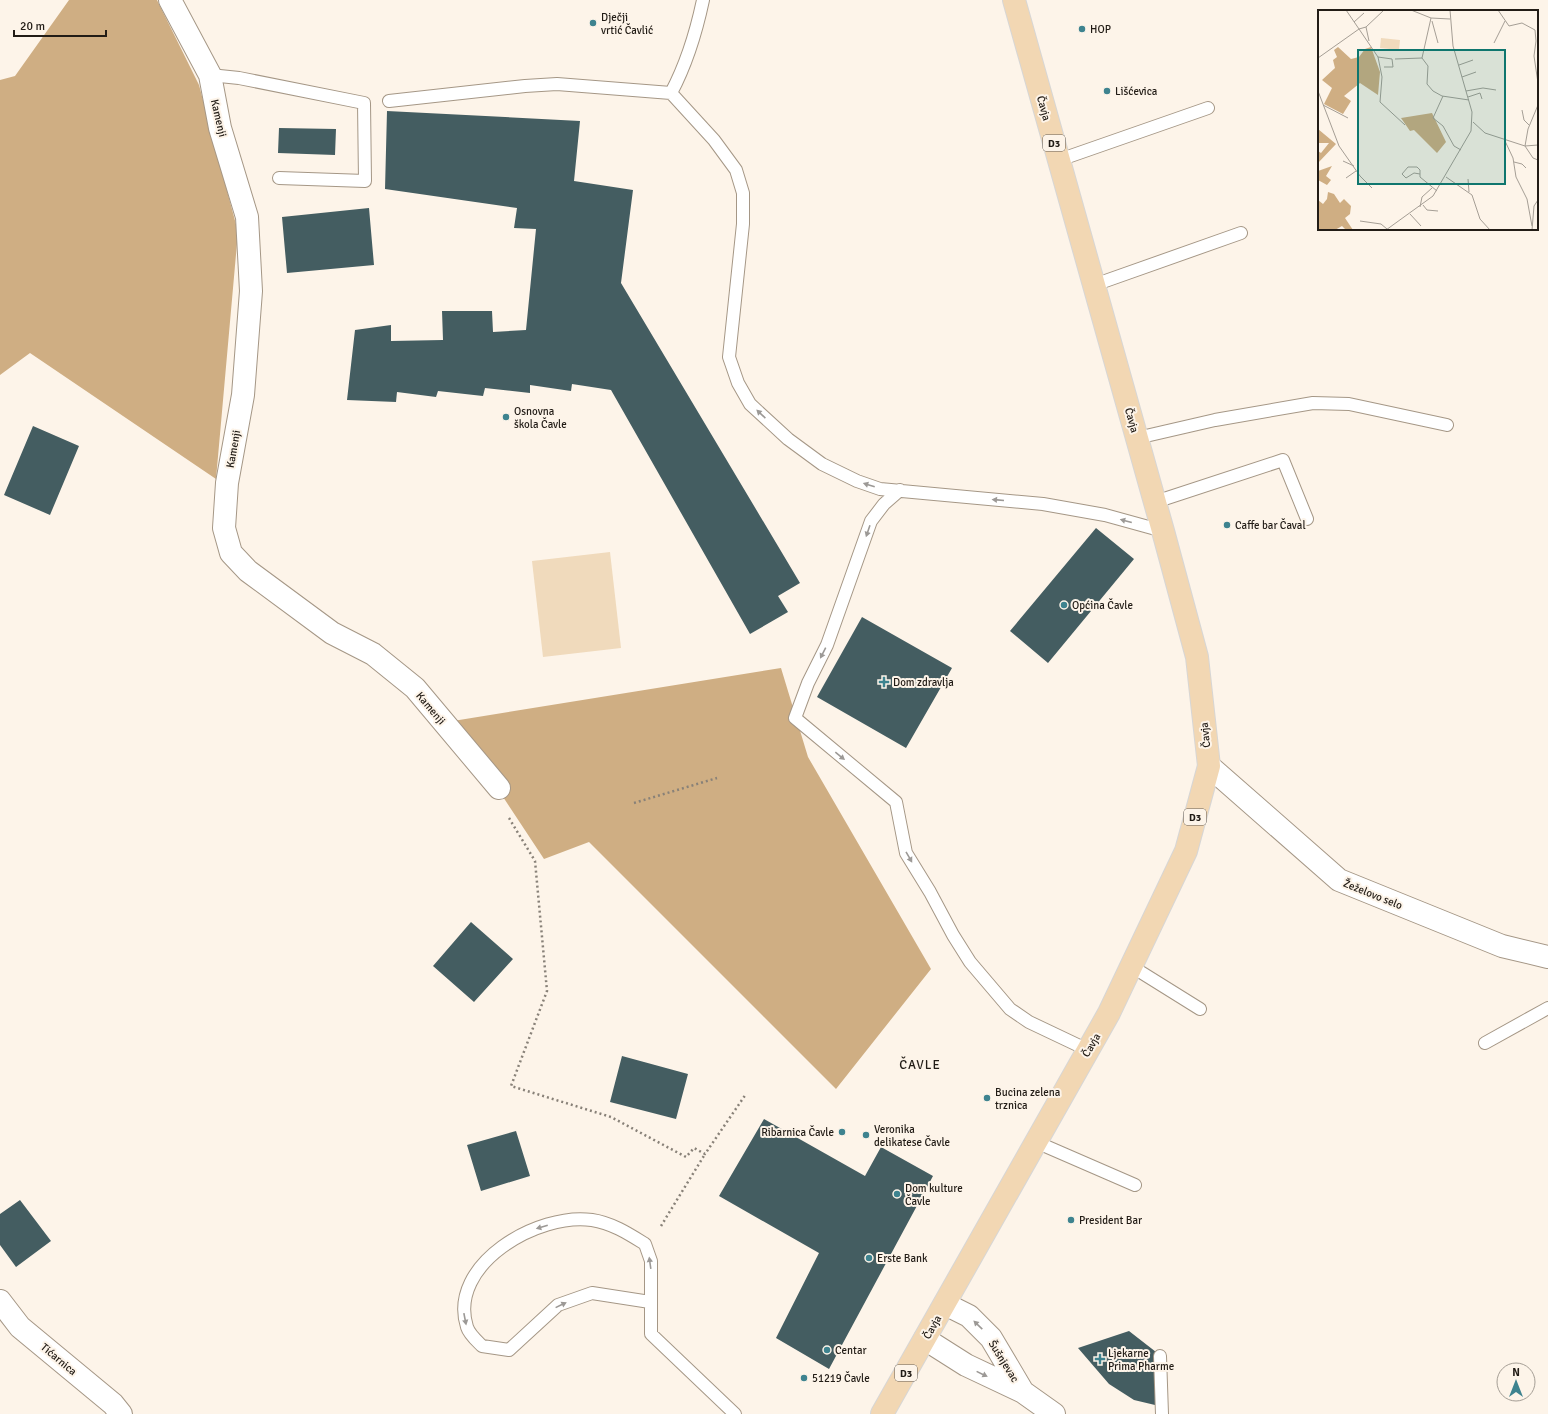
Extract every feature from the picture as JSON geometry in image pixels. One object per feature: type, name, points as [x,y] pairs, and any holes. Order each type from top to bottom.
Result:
[{"type":"main road","name":"Čavja","points":[[882,1414],[1109,1013],[1186,851],[1209,766],[1197,656],[1014,0]]},
{"type":"street","name":"Kamenji","points":[[170,0],[210,75],[220,128],[247,217],[251,291],[243,395],[227,483],[224,528],[231,553],[248,571],[332,633],[373,654],[415,688],[499,788]]},
{"type":"street","name":"Žeželovo selo","points":[[1209,766],[1339,880],[1502,946],[1547,958]]},
{"type":"street","name":"Tićarnica","points":[[0,1301],[20,1327],[113,1404],[121,1414]]},
{"type":"street","name":"Šušnjevac","points":[[945,1304],[969,1316],[991,1338],[1023,1392]]},
{"type":"street","name":"Šušnjevac","points":[[925,1339],[966,1365],[1023,1392],[1054,1414]]},
{"type":"lane","points":[[671,93],[682,73],[692,46],[702,0]]},
{"type":"lane","points":[[210,75],[239,78],[364,103],[365,181],[279,178]]},
{"type":"lane","points":[[389,101],[525,86],[557,84],[671,93],[714,140],[736,170],[743,193],[743,224],[729,357],[738,383],[750,404],[788,439],[822,464],[857,481],[880,489],[1043,504],[1105,515],[1163,531]]},
{"type":"lane","points":[[1059,160],[1208,108]]},
{"type":"lane","points":[[1094,285],[1241,233]]},
{"type":"lane","points":[[1137,438],[1215,420],[1313,403],[1349,404],[1447,425]]},
{"type":"lane","points":[[1155,502],[1283,460],[1307,519]]},
{"type":"lane","points":[[900,490],[884,504],[871,521],[827,645],[808,683],[795,718],[896,802],[906,853],[970,962],[1010,1009],[1029,1022],[1088,1050]]},
{"type":"lane","points":[[1132,966],[1200,1009]]},
{"type":"lane","points":[[1485,1043],[1548,1008]]},
{"type":"lane","points":[[1036,1142],[1136,1185]]},
{"type":"lane","points":[[650,1302],[592,1293],[558,1305],[509,1350],[482,1346],[467,1329],[464,1309],[469,1287],[483,1262],[505,1246],[532,1230],[562,1221],[592,1220],[621,1230],[645,1244],[651,1261],[651,1334],[734,1414]]},
{"type":"lane","points":[[1160,1356],[1162,1414]]},
{"type":"path","points":[[634,803],[717,778]]},
{"type":"path","points":[[510,818],[535,861],[547,991],[511,1086],[611,1117],[686,1157],[694,1148],[705,1154]]},
{"type":"path","points":[[661,1226],[705,1154],[746,1094]]},
{"type":"shaded area","points":[[69,0],[157,0],[199,85],[238,232],[216,479],[30,353],[0,375],[0,80],[15,76]]},
{"type":"shaded area","points":[[610,552],[621,648],[543,657],[532,561]]},
{"type":"shaded area","points":[[781,668],[808,757],[931,969],[836,1089],[589,842],[544,859],[453,721]]},
{"type":"building","points":[[387,111],[580,121],[574,181],[633,190],[621,283],[800,583],[778,596],[788,612],[750,634],[611,390],[572,384],[571,391],[530,385],[530,393],[485,388],[483,396],[438,391],[436,397],[397,392],[396,402],[347,400],[355,330],[391,325],[391,341],[443,340],[442,311],[492,311],[493,332],[526,330],[536,229],[514,228],[517,208],[385,189]]},
{"type":"building","points":[[279,128],[336,129],[335,155],[278,153]]},
{"type":"building","points":[[369,208],[374,265],[287,273],[282,217]]},
{"type":"building","points":[[33,426],[79,446],[50,515],[4,495]]},
{"type":"building","name":"Općina Čavle","points":[[1096,528],[1134,559],[1048,663],[1010,631]]},
{"type":"building","name":"Dom zdravlja","points":[[862,617],[952,668],[906,748],[817,697]]},
{"type":"building","points":[[471,922],[513,959],[474,1002],[433,966]]},
{"type":"building","points":[[622,1056],[688,1074],[676,1119],[610,1102]]},
{"type":"building","points":[[764,1119],[865,1176],[881,1147],[933,1176],[829,1369],[776,1338],[819,1253],[719,1196]]},
{"type":"building","points":[[516,1131],[530,1176],[481,1191],[467,1145]]},
{"type":"building","points":[[20,1200],[51,1241],[16,1267],[0,1245],[0,1214]]},
{"type":"building","points":[[1129,1331],[1156,1352],[1155,1405],[1134,1400],[1109,1384],[1078,1348]]},
{"type":"place","name":"Dječji vrtić Čavlić","points":[[593,23]]},
{"type":"place","name":"HOP","points":[[1082,29]]},
{"type":"place","name":"Lišćevica","points":[[1107,91]]},
{"type":"place","name":"Osnovna škola Čavle","points":[[506,417]]},
{"type":"place","name":"Caffe bar Čaval","points":[[1227,525]]},
{"type":"place","name":"Općina Čavle","points":[[1064,605]]},
{"type":"place","name":"Dom zdravlja","points":[[884,682]]},
{"type":"place","name":"Bucina zelena trznica","points":[[987,1098]]},
{"type":"place","name":"Ribarnica Čavle","points":[[842,1132]]},
{"type":"place","name":"Veronika delikatese Čavle","points":[[866,1135]]},
{"type":"place","name":"Dom kulture Čavle","points":[[897,1194]]},
{"type":"place","name":"President Bar","points":[[1071,1220]]},
{"type":"place","name":"Erste Bank","points":[[869,1258]]},
{"type":"place","name":"Centar","points":[[827,1350]]},
{"type":"place","name":"Ljekarne Prima Pharme","points":[[1100,1359]]},
{"type":"place","name":"51219 Čavle","points":[[804,1378]]},
{"type":"district","name":"ČAVLE","points":[[920,1064]]}]
